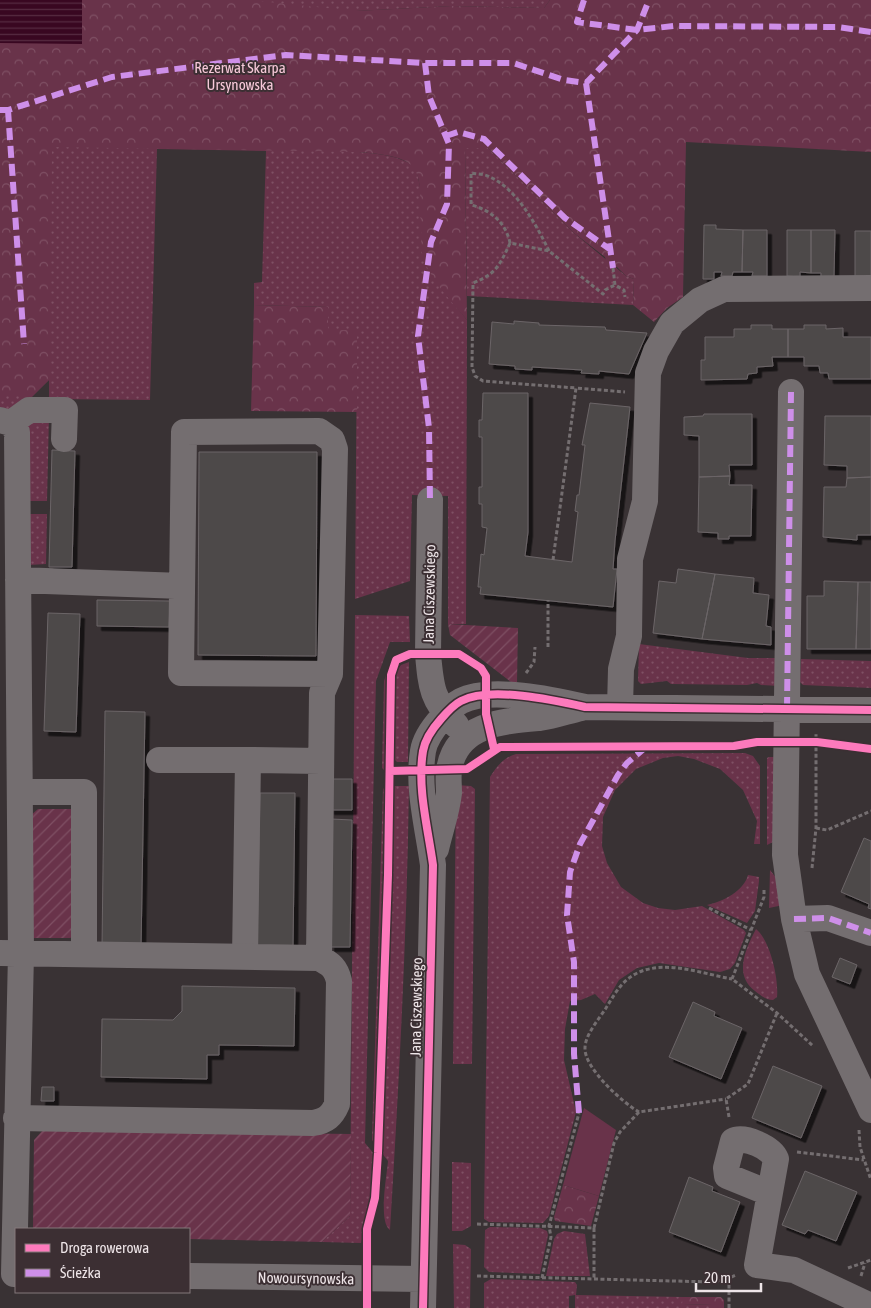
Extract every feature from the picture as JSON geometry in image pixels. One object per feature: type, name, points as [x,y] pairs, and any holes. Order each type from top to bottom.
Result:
[{"type":"street","points":[[620,707],[621,669],[629,636],[630,559],[645,501],[648,372],[656,351],[672,323],[700,300],[724,289],[871,288]]},
{"type":"street","points":[[791,392],[785,855],[794,919],[807,974],[871,1110]]},
{"type":"street","points":[[10,1274],[16,1118],[11,953],[20,792],[17,432],[6,421],[29,410],[65,410],[64,439]]},
{"type":"street","points":[[319,958],[322,693],[330,674],[335,449],[332,440],[318,431],[184,432],[180,673],[330,674]]},
{"type":"street","name":"Jana Ciszewskiego","points":[[430,500],[428,654],[430,678],[436,701],[467,737],[454,754],[449,770],[449,793],[433,865]]},
{"type":"street","points":[[18,580],[182,586]]},
{"type":"street","points":[[446,714],[462,700],[486,696],[540,697],[585,707],[871,710]]},
{"type":"street","points":[[467,737],[489,725],[514,719],[542,718],[585,707]]},
{"type":"street","name":"Jana Ciszewskiego","points":[[423,1308],[433,865],[423,794],[423,751],[430,734],[446,714]]},
{"type":"street","points":[[159,760],[321,762]]},
{"type":"street","points":[[245,956],[248,760]]},
{"type":"street","points":[[20,792],[84,792],[84,954]]},
{"type":"street","points":[[794,919],[828,918],[871,933]]},
{"type":"street","points":[[11,953],[319,958],[330,963],[337,971],[339,981],[337,1104],[333,1114],[324,1121],[314,1123],[16,1118]]},
{"type":"street","points":[[769,1193],[727,1176],[726,1168],[733,1141],[744,1139],[775,1155],[776,1165],[756,1265],[794,1270],[871,1306]]},
{"type":"street","name":"Nowoursynowska","points":[[190,1276],[423,1279]]},
{"type":"path","points":[[614,285],[605,290],[603,294],[550,251],[536,224],[516,198],[490,176],[471,173],[472,205],[491,214],[508,231],[510,243],[502,262],[490,277],[473,283],[472,366],[475,376],[483,381],[632,392]]},
{"type":"path","points":[[510,243],[550,251]]},
{"type":"path","points":[[613,268],[614,285]]},
{"type":"path","points":[[614,285],[624,290],[625,297]]},
{"type":"path","points":[[553,560],[576,388]]},
{"type":"path","points":[[548,600],[548,647]]},
{"type":"path","points":[[526,678],[527,670],[534,662],[535,647]]},
{"type":"path","points":[[812,872],[816,828],[816,727]]},
{"type":"path","points":[[816,828],[827,830],[871,811]]},
{"type":"path","points":[[709,908],[751,930]]},
{"type":"path","points":[[639,1112],[627,1105],[587,1062],[584,1047],[591,1032],[622,982],[641,971],[662,966],[732,979]]},
{"type":"path","points":[[594,1279],[594,1228],[614,1143],[620,1132],[639,1112],[726,1099],[748,1084],[777,1013]]},
{"type":"path","points":[[726,1099],[733,1141]]},
{"type":"path","points":[[542,1278],[550,1237],[549,1226],[579,1113]]},
{"type":"path","points":[[775,1155],[791,1151],[864,1160]]},
{"type":"path","points":[[477,1224],[594,1228]]},
{"type":"path","points":[[477,1276],[713,1282],[729,1278],[756,1265]]},
{"type":"path","points":[[729,1278],[729,1308]]},
{"type":"green space","name":"Rezerwat Skarpa Ursynowska","points":[[0,0],[550,0],[544,8],[452,6],[356,11],[359,152],[381,154],[416,167],[440,287],[467,320],[466,624],[448,624],[448,496],[412,495],[410,581],[355,599],[357,331],[328,330],[328,307],[254,305],[254,283],[262,282],[266,151],[157,149],[150,400],[49,399],[49,380],[13,416],[0,410],[0,394],[9,394],[0,316]]},
{"type":"green space","name":"Rezerwat Skarpa Ursynowska","points":[[0,0],[249,0],[355,11],[452,6],[544,8],[550,0],[871,0],[871,152],[686,142],[683,297],[667,308],[654,322],[633,305],[634,279],[626,276],[617,267],[608,269],[605,257],[574,233],[488,148],[465,148],[467,320],[441,288],[425,262],[421,247],[419,180],[415,170],[408,163],[398,158],[359,152],[52,147],[50,379],[30,398],[19,395],[0,394]]},
{"type":"green space","points":[[465,148],[488,148],[574,233],[626,276],[634,279],[633,305],[467,296]]},
{"type":"green space","points":[[254,305],[328,307],[328,330],[357,330],[357,412],[251,411]]},
{"type":"green space","points":[[25,415],[49,416],[47,501],[26,501]]},
{"type":"green space","points":[[26,514],[47,514],[46,564],[29,565]]},
{"type":"green space","points":[[355,615],[409,616],[410,642],[390,642],[376,681],[365,1143],[375,1155],[372,1201],[361,1243],[322,1242],[350,1216]]},
{"type":"green space","points":[[448,624],[518,628],[517,682],[511,682],[450,635]]},
{"type":"green space","points":[[639,644],[748,658],[779,658],[779,686],[757,683],[747,685],[671,684],[667,681],[641,684],[638,681]]},
{"type":"green space","points":[[801,659],[871,661],[871,688],[803,685],[800,682]]},
{"type":"green space","points":[[409,662],[408,762],[397,762],[393,758],[393,676],[401,665]]},
{"type":"green space","points":[[387,672],[385,771],[382,768],[384,681]]},
{"type":"green space","points":[[745,753],[753,756],[760,766],[760,844],[754,844],[757,821],[743,790],[720,769],[694,759],[678,756],[663,758],[636,769],[615,790],[603,817],[602,846],[607,863],[621,887],[643,903],[658,908],[675,910],[702,906],[744,930],[746,933],[735,963],[730,969],[720,972],[659,963],[637,968],[619,980],[605,1004],[595,994],[581,1000],[570,1001],[565,1029],[564,1060],[576,1112],[549,1216],[543,1223],[489,1222],[484,1219],[490,777],[501,763],[516,754]]},
{"type":"green space","points":[[777,757],[773,842],[767,845],[767,758]]},
{"type":"green space","points":[[456,785],[471,786],[475,789],[472,1064],[453,1064]]},
{"type":"green space","points":[[386,786],[385,874],[375,1144],[372,1140],[383,789]]},
{"type":"green space","points":[[393,786],[409,786],[402,1008],[390,1230],[384,1218],[388,1161],[381,1152],[391,896]]},
{"type":"green space","points":[[38,809],[76,809],[75,936],[70,938],[31,938],[30,816]]},
{"type":"green space","points":[[770,870],[777,879],[783,905],[769,908]]},
{"type":"green space","points":[[748,875],[759,877],[759,881],[755,911],[747,923],[707,905],[732,895],[746,881]]},
{"type":"green space","points":[[756,929],[761,934],[773,960],[777,980],[777,997],[773,1000],[757,993],[748,985],[744,977],[745,953]]},
{"type":"green space","points":[[584,1108],[616,1130],[599,1196],[563,1185]]},
{"type":"green space","points":[[43,1130],[351,1134],[350,1216],[322,1242],[190,1239],[190,1228],[33,1228],[34,1140]]},
{"type":"green space","points":[[452,1162],[471,1163],[471,1226],[462,1231],[452,1231]]},
{"type":"green space","points":[[563,1185],[599,1196],[591,1226],[555,1221],[554,1217]]},
{"type":"green space","points":[[490,1227],[540,1228],[547,1231],[548,1235],[540,1274],[489,1272],[484,1267],[485,1230]]},
{"type":"green space","points":[[564,1231],[585,1234],[590,1276],[546,1276],[554,1239],[557,1234]]},
{"type":"green space","points":[[453,1244],[465,1245],[471,1249],[470,1308],[454,1308]]},
{"type":"green space","points":[[491,1279],[575,1282],[577,1285],[576,1295],[683,1297],[683,1304],[713,1305],[713,1308],[575,1308],[575,1295],[569,1296],[569,1308],[484,1308],[484,1283]]},
{"type":"green space","points":[[683,1297],[721,1297],[724,1300],[724,1308],[713,1308],[712,1305],[682,1304]]},
{"type":"shaded area","points":[[0,0],[82,0],[82,44],[0,43]]},
{"type":"building","points":[[704,225],[716,225],[716,229],[743,230],[742,272],[733,272],[732,276],[721,276],[722,272],[714,272],[714,279],[703,279]]},
{"type":"building","points":[[743,230],[767,230],[767,276],[752,276],[753,272],[742,272]]},
{"type":"building","points":[[787,230],[811,230],[811,273],[800,272],[800,277],[787,276]]},
{"type":"building","points":[[811,230],[835,230],[834,277],[821,277],[821,273],[811,273]]},
{"type":"building","points":[[855,231],[871,231],[871,277],[855,277]]},
{"type":"building","points":[[514,321],[539,323],[539,325],[605,327],[606,330],[647,333],[629,374],[599,371],[599,374],[581,373],[582,370],[532,367],[532,370],[515,369],[515,366],[489,364],[492,322],[514,324]]},
{"type":"building","points":[[751,325],[772,325],[772,329],[788,329],[788,357],[772,357],[773,366],[757,367],[757,373],[748,374],[747,379],[701,380],[701,360],[705,360],[705,337],[734,337],[734,329],[751,329]]},
{"type":"building","points":[[804,325],[826,325],[826,329],[843,328],[843,337],[871,337],[871,379],[829,379],[828,373],[820,373],[819,366],[804,366],[804,357],[788,357],[788,329],[804,329]]},
{"type":"building","points":[[483,393],[528,393],[528,532],[525,556],[572,562],[578,512],[575,511],[577,495],[579,495],[585,445],[582,445],[590,403],[630,407],[615,541],[613,569],[617,569],[613,607],[480,594],[481,587],[478,587],[481,554],[484,555],[487,528],[482,527],[482,504],[479,504],[479,487],[482,487],[482,437],[479,437],[479,420],[482,420]]},
{"type":"building","points":[[704,414],[752,414],[752,465],[729,465],[730,476],[699,477],[699,436],[684,435],[684,417],[703,416]]},
{"type":"building","points":[[825,416],[871,416],[871,477],[847,478],[847,466],[824,465]]},
{"type":"building","points":[[52,450],[75,451],[72,567],[49,567]]},
{"type":"building","points":[[199,452],[317,452],[316,656],[198,655]]},
{"type":"building","points":[[730,476],[729,485],[752,485],[751,536],[729,536],[729,539],[718,539],[718,533],[698,532],[699,477]]},
{"type":"building","points":[[871,477],[871,535],[857,535],[857,540],[823,537],[824,487],[846,487],[847,478]]},
{"type":"building","points":[[678,569],[715,574],[702,639],[653,633],[659,581],[676,583]]},
{"type":"building","points":[[715,574],[754,578],[753,593],[769,595],[766,626],[771,627],[771,645],[702,639]]},
{"type":"building","points":[[824,581],[858,582],[856,649],[807,649],[807,596],[824,596]]},
{"type":"building","points":[[858,582],[871,582],[871,649],[856,649]]},
{"type":"building","points":[[97,600],[170,601],[169,627],[97,626]]},
{"type":"building","points":[[48,613],[80,614],[76,732],[44,731]]},
{"type":"building","points":[[105,711],[145,712],[141,948],[102,947]]},
{"type":"building","points":[[330,779],[352,779],[352,810],[330,810]]},
{"type":"building","points":[[260,793],[295,793],[293,947],[257,946]]},
{"type":"building","points":[[331,819],[352,820],[350,947],[330,947]]},
{"type":"building","points":[[864,838],[871,841],[871,909],[868,908],[869,904],[841,892]]},
{"type":"building","points":[[840,958],[857,965],[850,984],[832,977]]},
{"type":"building","points":[[182,986],[295,988],[294,1046],[219,1045],[219,1055],[207,1055],[207,1079],[101,1077],[102,1019],[173,1020],[182,1011]]},
{"type":"building","points":[[693,1002],[715,1012],[714,1016],[742,1028],[721,1079],[669,1057]]},
{"type":"building","points":[[773,1066],[822,1086],[801,1138],[752,1118]]},
{"type":"building","points":[[42,1087],[54,1087],[54,1101],[41,1101]]},
{"type":"building","points":[[805,1171],[857,1192],[836,1241],[808,1230],[805,1234],[782,1225]]},
{"type":"building","points":[[689,1177],[713,1187],[712,1191],[740,1202],[721,1252],[669,1232]]},
{"type":"marked path","points":[[584,0],[577,22],[637,30],[674,26],[838,27],[871,32]]},
{"type":"marked path","points":[[0,110],[8,110],[112,77],[286,55],[425,63],[513,63],[564,80],[586,83],[637,30],[649,0]]},
{"type":"marked path","points":[[425,63],[429,96],[449,144],[447,204],[431,242],[418,336],[429,428],[430,500]]},
{"type":"marked path","points":[[586,83],[613,268]]},
{"type":"marked path","points":[[8,110],[24,344]]},
{"type":"marked path","points":[[446,136],[458,132],[484,139],[565,218],[611,250]]},
{"type":"marked path","points":[[787,709],[791,392]]},
{"type":"marked path","points":[[579,1113],[574,1054],[574,962],[567,915],[570,872],[580,844],[618,775],[627,763],[646,747]]},
{"type":"marked path","points":[[794,919],[828,918],[871,933]]},
{"type":"cycle path","points":[[367,1308],[367,1229],[375,1198],[378,1153],[388,875],[391,675],[396,660],[410,654],[459,654],[481,668],[486,676],[486,714],[494,749]]},
{"type":"cycle path","points":[[423,1308],[433,865],[421,779],[423,751],[435,726],[448,711],[461,701],[473,697],[505,694],[585,707],[871,710]]},
{"type":"cycle path","points":[[390,771],[467,769],[500,747],[734,746],[757,742],[817,742],[871,749]]}]
